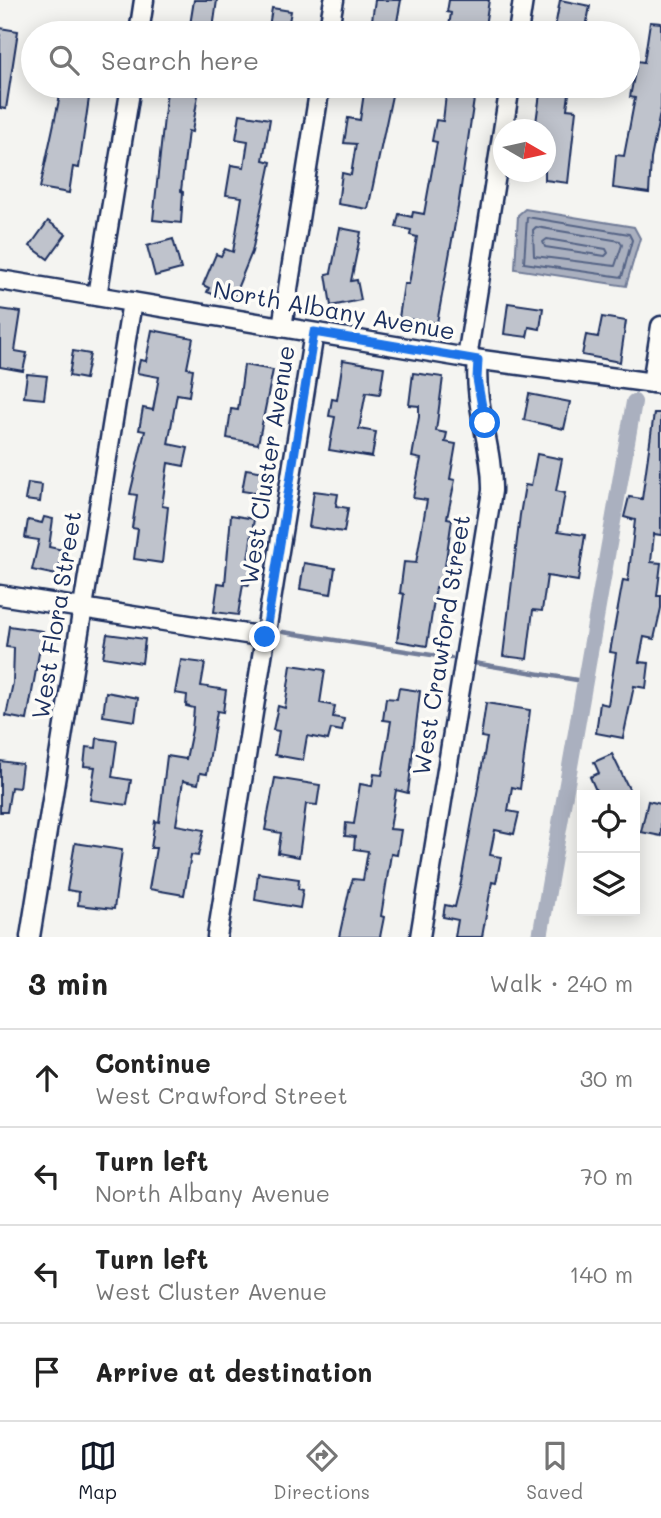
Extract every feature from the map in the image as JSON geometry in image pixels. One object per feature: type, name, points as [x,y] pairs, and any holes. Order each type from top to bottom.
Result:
[{"type":"street","points":[[141,21],[144,0]]},
{"type":"street","points":[[330,21],[334,0]]},
{"type":"street","points":[[520,21],[523,0]]},
{"type":"street","points":[[97,296],[129,98]]},
{"type":"street","name":"West Cluster Avenue","points":[[282,327],[318,98]]},
{"type":"street","name":"West Crawford Street","points":[[421,937],[492,491],[491,458],[472,359],[508,98]]},
{"type":"street","name":"North Albany Avenue","points":[[0,280],[472,359],[656,383]]},
{"type":"street","name":"West Flora Street","points":[[30,937],[132,302]]},
{"type":"street","points":[[656,383],[661,326]]},
{"type":"street","name":"West Cluster Avenue","points":[[217,937],[314,332]]},
{"type":"street","points":[[0,595],[265,637]]},
{"type":"water","points":[[525,209],[634,227],[640,238],[626,286],[515,269],[518,215]]},
{"type":"building","points":[[194,0],[217,0],[214,21],[191,21]]},
{"type":"building","points":[[375,0],[401,0],[397,21],[372,21]]},
{"type":"building","points":[[449,0],[489,0],[486,21],[450,21],[451,13],[447,12]]},
{"type":"building","points":[[560,0],[590,6],[587,21],[556,21]]},
{"type":"building","points":[[272,8],[291,11],[289,21],[270,21]]},
{"type":"building","points":[[650,22],[661,23],[661,108],[651,159],[649,193],[613,188],[616,155],[624,156],[635,98],[640,98],[640,61],[644,62]]},
{"type":"building","points":[[0,28],[18,31],[6,109],[0,108]]},
{"type":"building","points":[[59,98],[89,98],[79,168],[73,167],[69,193],[40,188]]},
{"type":"building","points":[[166,98],[198,98],[192,132],[188,131],[181,191],[181,223],[153,220]]},
{"type":"building","points":[[363,98],[391,98],[368,209],[338,204],[342,173],[351,175],[356,144],[344,143],[348,118],[360,120]]},
{"type":"building","points":[[446,98],[474,98],[437,323],[399,318],[404,284],[409,284],[417,237],[410,235],[411,230],[396,227],[399,214],[412,217],[413,212],[424,214],[437,142],[432,141],[436,120],[443,121]]},
{"type":"building","points":[[539,98],[568,98],[567,109],[576,110],[568,183],[556,181],[556,119],[536,119]]},
{"type":"building","points":[[240,114],[270,119],[263,160],[271,162],[252,252],[232,301],[207,292],[209,288],[203,285],[216,254],[221,256],[225,249],[233,252],[242,197],[226,195],[231,165],[244,167],[248,141],[236,139]]},
{"type":"building","points":[[48,221],[66,234],[48,259],[30,246]]},
{"type":"building","points":[[340,228],[361,232],[351,281],[357,280],[361,300],[331,306],[326,274],[331,273]]},
{"type":"building","points":[[173,239],[181,269],[155,276],[147,246]]},
{"type":"building","points":[[508,303],[543,308],[540,329],[529,327],[527,337],[504,334]]},
{"type":"building","points":[[0,309],[21,312],[15,351],[27,353],[23,371],[0,367]]},
{"type":"building","points":[[602,317],[626,321],[620,362],[582,355],[586,335],[598,337]]},
{"type":"building","points":[[152,330],[193,338],[187,368],[193,369],[189,396],[177,394],[168,444],[188,448],[184,466],[168,463],[162,506],[168,507],[162,563],[134,559],[138,529],[132,528],[137,495],[130,494],[145,431],[139,430],[143,408],[153,410],[159,377],[137,373],[140,360],[146,361]]},
{"type":"building","points":[[73,351],[90,354],[85,379],[69,376]]},
{"type":"building","points":[[343,360],[384,367],[380,394],[366,392],[359,429],[376,432],[372,457],[329,450],[335,417],[329,416],[332,399],[337,400]]},
{"type":"building","points":[[244,365],[273,370],[258,444],[227,438],[231,409],[238,410]]},
{"type":"building","points":[[413,373],[443,377],[436,431],[447,433],[445,442],[456,444],[450,479],[455,480],[447,518],[452,519],[442,587],[436,587],[427,646],[397,641],[404,594],[400,593],[404,562],[416,563],[427,500],[413,498],[421,459],[412,457],[419,417],[419,406],[409,405]]},
{"type":"building","points":[[27,374],[47,376],[44,399],[24,397]]},
{"type":"building","points":[[529,394],[570,402],[564,429],[524,420]]},
{"type":"building","points":[[654,413],[661,413],[661,535],[654,534],[651,562],[661,563],[657,596],[661,596],[661,608],[654,639],[644,637],[639,662],[649,663],[646,688],[634,686],[623,738],[596,733],[600,703],[608,705],[616,653],[610,652],[623,580],[628,581],[635,520],[624,517],[629,497],[642,499]]},
{"type":"building","points":[[537,454],[562,459],[556,491],[565,493],[558,531],[585,535],[578,581],[547,576],[542,611],[533,610],[527,659],[503,656],[525,485],[531,486]]},
{"type":"building","points":[[246,469],[265,472],[262,494],[242,491]]},
{"type":"building","points":[[28,483],[42,485],[40,502],[25,500]]},
{"type":"building","points":[[314,491],[338,494],[336,506],[348,508],[344,532],[309,527]]},
{"type":"building","points":[[231,515],[254,519],[248,560],[252,560],[249,585],[243,584],[238,615],[214,612],[218,583],[225,584]]},
{"type":"building","points":[[44,517],[53,519],[49,547],[63,550],[57,575],[32,570],[39,540],[25,538],[28,520],[42,523]]},
{"type":"building","points":[[304,563],[335,568],[331,594],[300,589]]},
{"type":"building","points":[[9,626],[43,631],[27,720],[6,716],[13,683],[14,648],[6,647]]},
{"type":"building","points":[[107,634],[145,639],[142,663],[103,657]]},
{"type":"building","points":[[181,660],[205,663],[201,686],[226,690],[223,712],[217,711],[207,774],[200,773],[198,784],[183,781],[176,825],[204,830],[198,856],[191,855],[184,895],[149,889],[156,848],[151,848],[155,821],[159,822],[167,756],[186,759],[192,730],[194,708],[186,706],[187,695],[175,693]]},
{"type":"building","points":[[291,665],[325,670],[320,703],[335,706],[333,717],[344,719],[342,731],[331,729],[328,740],[307,736],[303,760],[275,755],[279,731],[273,730],[278,706],[285,708]]},
{"type":"building","points":[[399,688],[420,691],[408,793],[396,790],[390,829],[401,830],[397,855],[391,854],[380,937],[339,937],[350,887],[353,879],[363,880],[368,851],[354,849],[355,837],[345,836],[346,823],[354,824],[360,784],[372,786],[374,774],[382,775],[391,721],[383,720],[386,698],[397,699]]},
{"type":"building","points":[[106,692],[138,698],[135,721],[103,716]]},
{"type":"building","points":[[486,703],[530,710],[520,789],[512,787],[508,811],[519,813],[514,834],[495,830],[490,855],[501,857],[496,883],[492,882],[482,937],[455,937],[458,920],[443,917],[445,905],[455,907],[461,882],[487,738],[481,737]]},
{"type":"building","points":[[97,738],[117,741],[112,777],[131,780],[127,805],[90,800],[95,767],[84,766],[86,747],[96,748]]},
{"type":"building","points":[[612,754],[630,790],[596,790],[590,777],[599,773],[594,762]]},
{"type":"building","points":[[0,761],[22,764],[19,788],[11,787],[7,812],[0,812]]},
{"type":"building","points":[[275,778],[320,785],[317,805],[306,804],[299,857],[278,853],[281,833],[265,830]]},
{"type":"building","points":[[648,801],[661,804],[661,836],[641,832]]},
{"type":"building","points":[[75,843],[122,850],[114,909],[78,905],[79,892],[67,890]]},
{"type":"building","points":[[258,873],[299,879],[298,889],[303,890],[300,908],[255,900]]},
{"type":"waterway","points":[[540,937],[634,402]]},
{"type":"waterway","points":[[283,632],[451,658]]},
{"type":"waterway","points":[[474,663],[583,681]]},
{"type":"route","points":[[265,637],[314,332],[478,360],[477,379],[485,423]]}]
